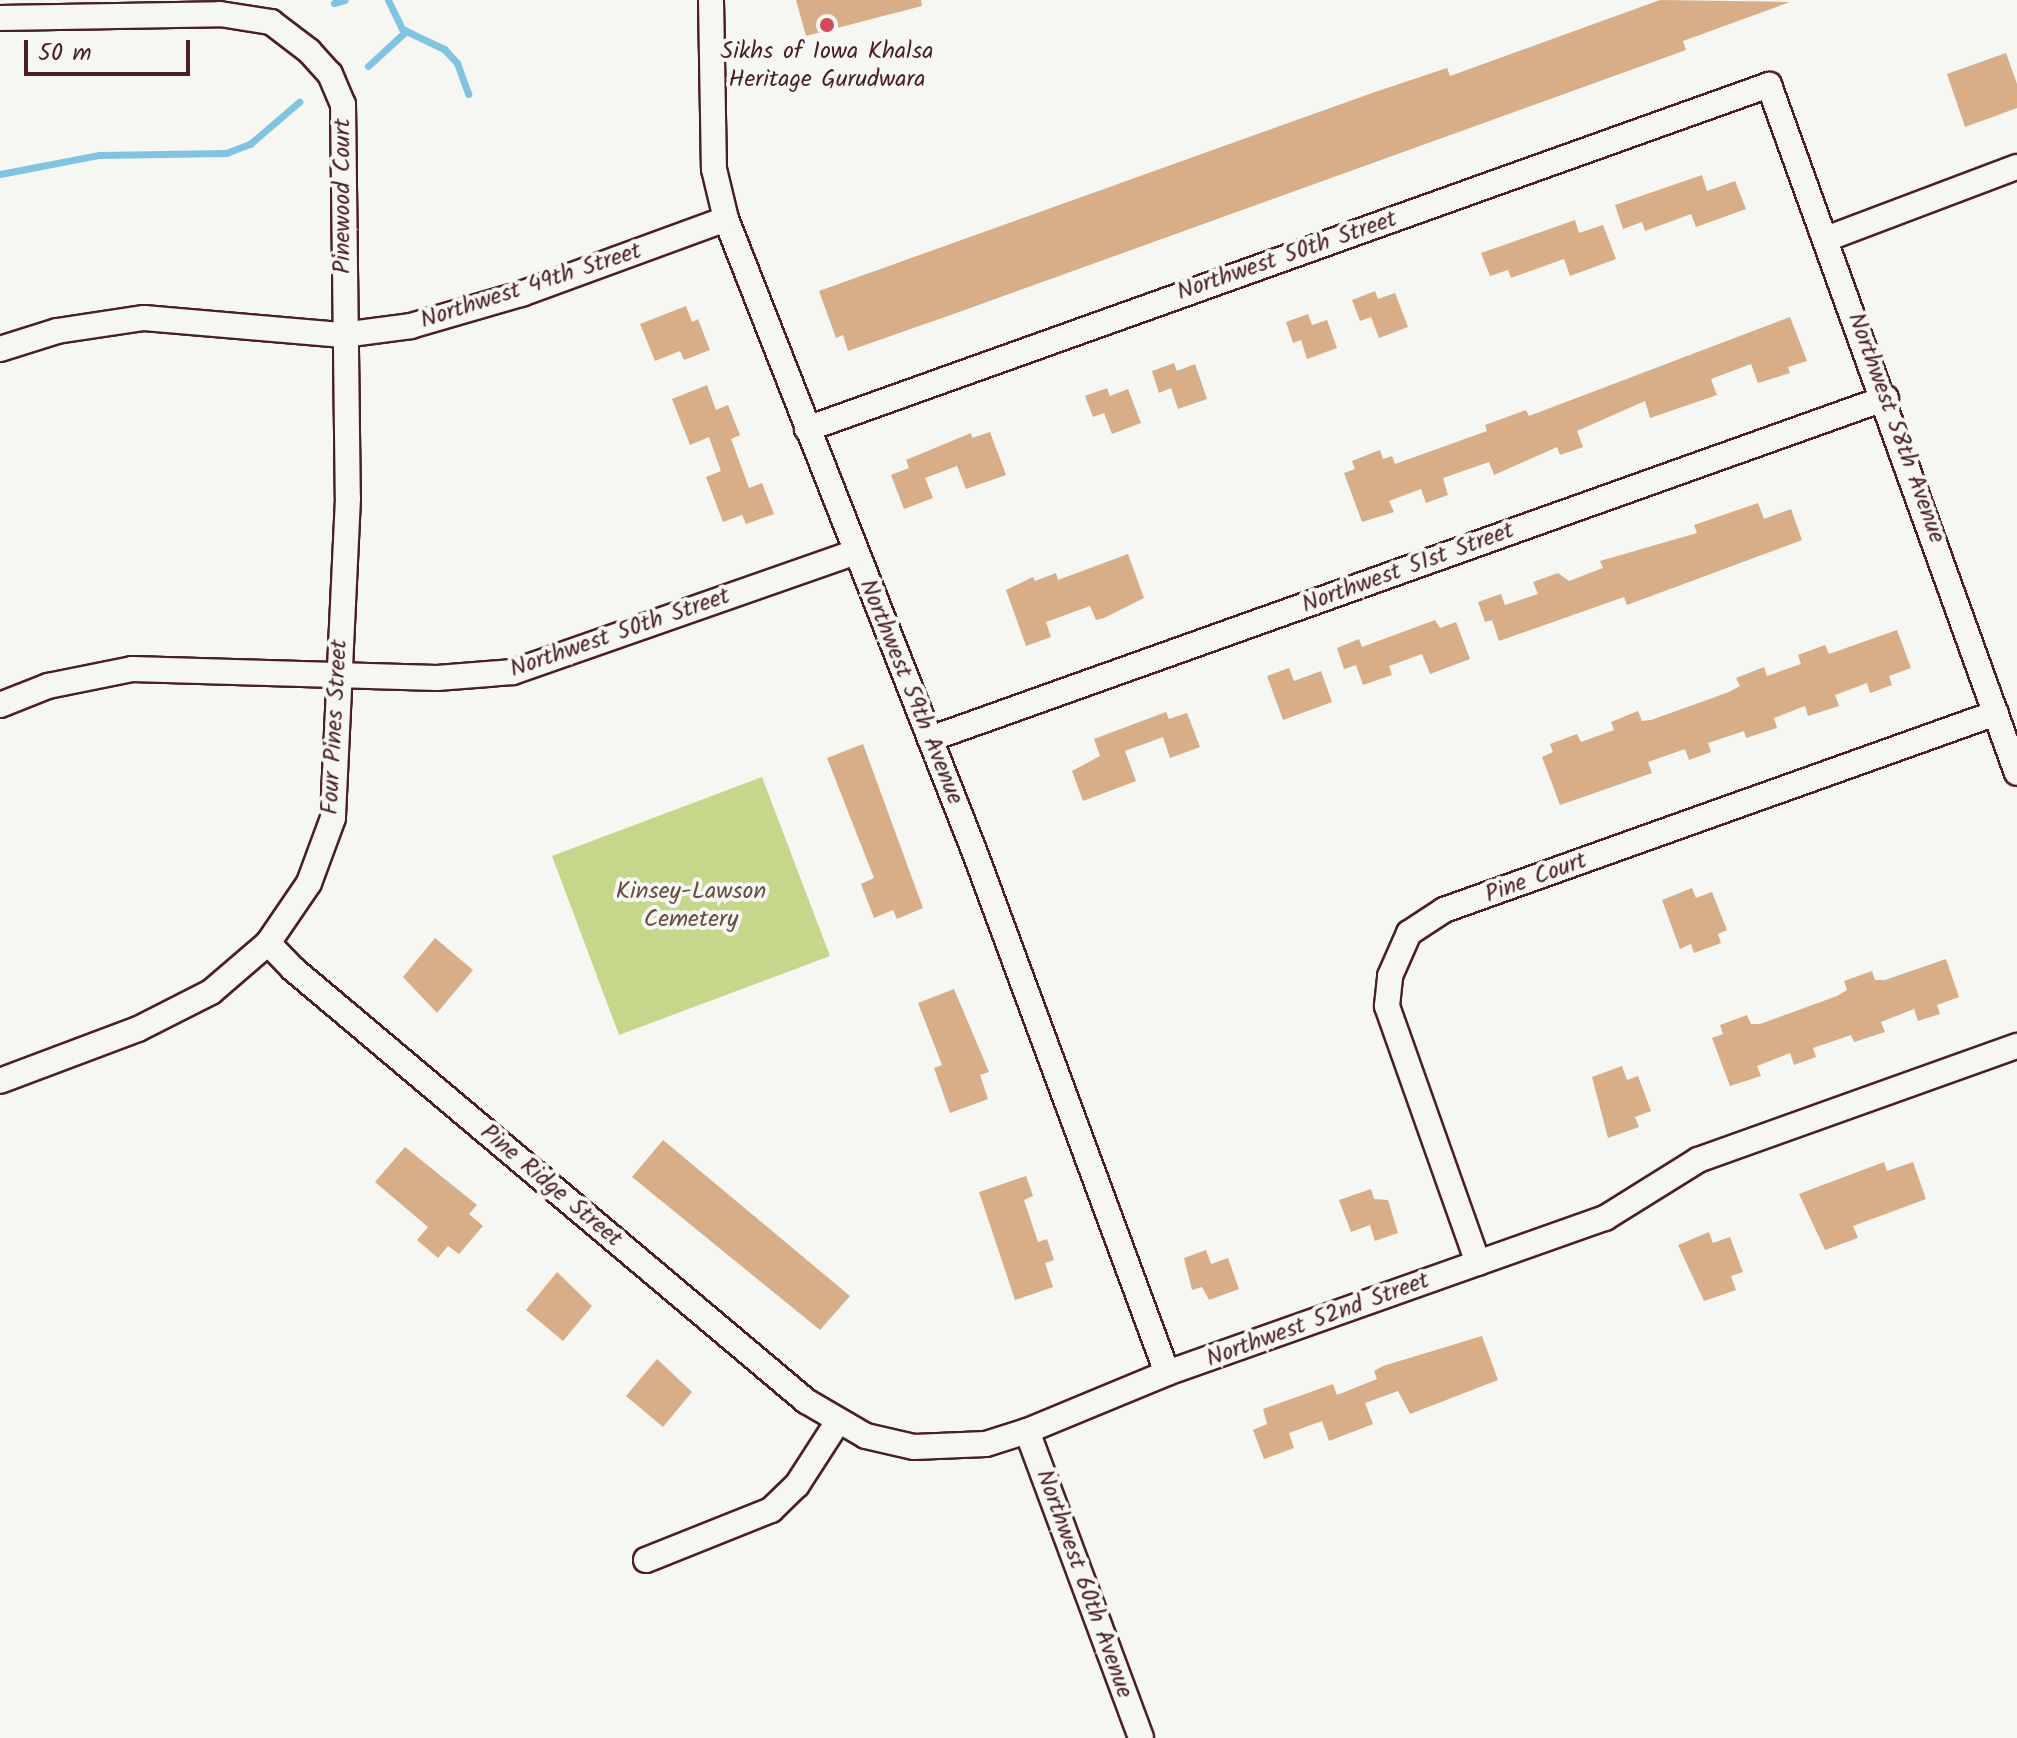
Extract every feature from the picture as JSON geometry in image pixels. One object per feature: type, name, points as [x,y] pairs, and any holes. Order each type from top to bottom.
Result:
[{"type":"street","name":"Northwest 59th Avenue","points":[[711,0],[714,169],[726,219],[930,739],[1167,1373]]},
{"type":"street","name":"Pinewood Court","points":[[0,18],[220,14],[271,22],[309,51],[330,74],[343,104],[343,335]]},
{"type":"street","name":"Northwest 58th Avenue","points":[[1769,85],[1886,398],[2017,773]]},
{"type":"street","name":"Northwest 50th Street","points":[[807,429],[1769,85]]},
{"type":"street","points":[[1826,239],[2017,167]]},
{"type":"street","name":"Northwest 49th Street","points":[[0,349],[57,331],[144,318],[343,335],[411,326],[521,294],[726,219]]},
{"type":"street","name":"Four Pines Street","points":[[0,1081],[138,1029],[211,992],[268,943],[309,883],[333,818],[348,498],[343,335]]},
{"type":"street","name":"Northwest 51st Street","points":[[930,739],[1886,398]]},
{"type":"street","name":"Northwest 50th Street","points":[[0,705],[48,686],[132,669],[466,678],[529,668],[856,552]]},
{"type":"street","name":"Pine Court","points":[[1478,1263],[1387,1006],[1390,976],[1409,933],[1444,910],[1996,713]]},
{"type":"street","name":"Pine Ridge Street","points":[[268,943],[293,969],[837,1423]]},
{"type":"street","name":"Northwest 52nd Street","points":[[837,1423],[883,1441],[950,1449],[1027,1431],[1167,1373],[1605,1218],[1698,1160],[2017,1046]]},
{"type":"street","points":[[646,1560],[771,1510],[797,1485],[837,1423]]},
{"type":"street","name":"Northwest 60th Avenue","points":[[1027,1431],[1141,1738]]},
{"type":"green space","name":"Kinsey-Lawson Cemetery","points":[[762,777],[830,956],[619,1035],[552,856]]},
{"type":"building","name":"Sikhs of Iowa Khalsa Heritage Gurudwara","points":[[796,0],[921,0],[922,6],[806,36]]},
{"type":"building","points":[[1660,0],[1790,2],[1683,41],[1686,50],[962,311],[848,351],[843,335],[836,338],[819,291],[1375,92],[1447,68],[1450,76]]},
{"type":"building","points":[[2006,53],[2017,84],[2017,108],[1965,127],[1947,74]]},
{"type":"building","points":[[1702,175],[1707,191],[1735,181],[1746,209],[1696,227],[1691,214],[1645,231],[1642,222],[1623,229],[1615,205]]},
{"type":"building","points":[[1575,220],[1579,233],[1603,225],[1616,259],[1570,276],[1564,259],[1511,278],[1508,270],[1490,276],[1481,253]]},
{"type":"building","points":[[1375,291],[1378,299],[1395,293],[1408,327],[1379,338],[1371,317],[1360,321],[1352,300]]},
{"type":"building","points":[[686,306],[692,322],[698,319],[710,350],[684,360],[680,351],[655,361],[640,324]]},
{"type":"building","points":[[1308,314],[1312,325],[1327,320],[1337,348],[1307,359],[1301,340],[1293,343],[1286,322]]},
{"type":"building","points":[[1790,317],[1807,361],[1788,367],[1790,373],[1758,383],[1751,364],[1711,379],[1717,395],[1650,418],[1645,401],[1577,431],[1583,447],[1560,455],[1557,447],[1494,475],[1489,462],[1443,478],[1448,495],[1426,503],[1421,489],[1389,501],[1394,512],[1362,522],[1344,473],[1355,469],[1352,461],[1380,450],[1383,459],[1392,456],[1395,464],[1487,431],[1485,425],[1526,410],[1529,416]]},
{"type":"building","points":[[1174,363],[1177,371],[1195,364],[1207,399],[1178,409],[1171,388],[1159,393],[1152,371]]},
{"type":"building","points":[[707,385],[716,410],[728,405],[740,435],[731,439],[749,488],[762,483],[774,514],[746,524],[742,515],[723,522],[706,477],[721,471],[709,437],[690,445],[672,399]]},
{"type":"building","points":[[1107,388],[1110,396],[1128,389],[1141,423],[1112,434],[1104,413],[1093,417],[1085,396]]},
{"type":"building","points":[[990,432],[1006,475],[966,489],[957,466],[925,478],[933,498],[904,509],[891,475],[909,468],[906,460],[971,433],[972,438]]},
{"type":"building","points":[[1758,503],[1764,519],[1791,509],[1802,540],[1627,605],[1624,597],[1499,641],[1492,620],[1485,622],[1478,602],[1501,594],[1505,605],[1538,594],[1533,582],[1558,573],[1569,581],[1603,568],[1600,561],[1697,533],[1694,525]]},
{"type":"building","points":[[1128,554],[1144,598],[1096,620],[1090,606],[1046,622],[1051,637],[1026,646],[1006,590],[1033,577],[1035,581],[1056,573],[1058,580]]},
{"type":"building","points":[[1435,620],[1440,628],[1456,622],[1470,659],[1430,674],[1422,654],[1389,666],[1392,675],[1363,685],[1356,665],[1344,669],[1337,648],[1359,639],[1362,647]]},
{"type":"building","points":[[1897,630],[1911,668],[1889,676],[1892,685],[1870,693],[1867,683],[1835,695],[1839,706],[1808,716],[1805,706],[1774,718],[1777,728],[1746,738],[1744,731],[1708,743],[1711,752],[1689,760],[1685,749],[1648,762],[1652,773],[1560,805],[1542,757],[1553,752],[1550,744],[1577,734],[1581,742],[1614,730],[1611,722],[1638,711],[1642,721],[1651,720],[1729,692],[1740,686],[1736,678],[1764,667],[1767,676],[1801,664],[1798,655],[1825,645],[1829,654]]},
{"type":"building","points":[[1289,668],[1294,681],[1321,671],[1332,702],[1283,720],[1267,676]]},
{"type":"building","points":[[1166,712],[1169,719],[1187,713],[1200,747],[1170,758],[1163,737],[1125,751],[1136,781],[1083,801],[1072,771],[1100,756],[1094,739]]},
{"type":"building","points":[[863,744],[923,908],[897,919],[893,910],[874,918],[861,884],[874,878],[827,758]]},
{"type":"building","points":[[1692,888],[1696,898],[1712,892],[1727,930],[1718,934],[1721,943],[1694,953],[1691,944],[1680,949],[1662,900]]},
{"type":"building","points":[[435,938],[473,970],[437,1013],[403,977]]},
{"type":"building","points":[[1946,959],[1959,997],[1937,1005],[1940,1014],[1918,1021],[1914,1009],[1881,1022],[1885,1032],[1854,1042],[1851,1035],[1813,1048],[1816,1057],[1794,1065],[1790,1053],[1757,1066],[1761,1076],[1730,1086],[1712,1038],[1723,1034],[1720,1025],[1747,1015],[1751,1024],[1760,1024],[1837,996],[1847,990],[1844,981],[1872,971],[1875,980],[1885,980]]},
{"type":"building","points":[[954,989],[989,1072],[980,1075],[988,1099],[950,1113],[934,1068],[942,1065],[918,1003]]},
{"type":"building","points":[[1622,1066],[1627,1080],[1638,1076],[1651,1111],[1635,1117],[1639,1127],[1608,1138],[1592,1077]]},
{"type":"building","points":[[663,1140],[850,1296],[820,1330],[632,1177]]},
{"type":"building","points":[[405,1147],[477,1205],[469,1214],[483,1226],[459,1254],[448,1246],[438,1258],[417,1240],[428,1227],[375,1182]]},
{"type":"building","points":[[1884,1162],[1887,1171],[1913,1162],[1926,1199],[1853,1226],[1858,1238],[1825,1250],[1799,1194]]},
{"type":"building","points":[[1026,1176],[1033,1196],[1024,1200],[1038,1242],[1047,1239],[1054,1260],[1045,1263],[1053,1287],[1015,1300],[979,1192]]},
{"type":"building","points":[[1371,1189],[1374,1199],[1388,1200],[1398,1233],[1375,1241],[1370,1225],[1351,1232],[1339,1200]]},
{"type":"building","points":[[1709,1232],[1713,1243],[1730,1237],[1743,1272],[1731,1276],[1736,1290],[1704,1301],[1678,1245]]},
{"type":"building","points":[[1206,1250],[1211,1264],[1228,1258],[1239,1289],[1209,1300],[1202,1287],[1192,1290],[1184,1258]]},
{"type":"building","points":[[557,1272],[592,1306],[563,1341],[526,1310]]},
{"type":"building","points":[[1482,1336],[1498,1380],[1410,1414],[1398,1391],[1365,1403],[1373,1424],[1329,1441],[1322,1421],[1289,1433],[1294,1448],[1264,1459],[1253,1430],[1267,1424],[1263,1409],[1333,1384],[1337,1395],[1377,1379],[1374,1371],[1383,1366]]},
{"type":"building","points":[[657,1359],[692,1392],[663,1427],[626,1396]]},
{"type":"waterway","points":[[334,3],[345,0]]},
{"type":"waterway","points":[[388,0],[402,29],[444,49],[457,63],[468,94]]},
{"type":"waterway","points":[[368,66],[406,31]]},
{"type":"waterway","points":[[0,174],[99,155],[226,153],[250,144],[299,102]]},
{"type":"place","name":"Sikhs of Iowa Khalsa Heritage Gurudwara","points":[[827,25]]}]
